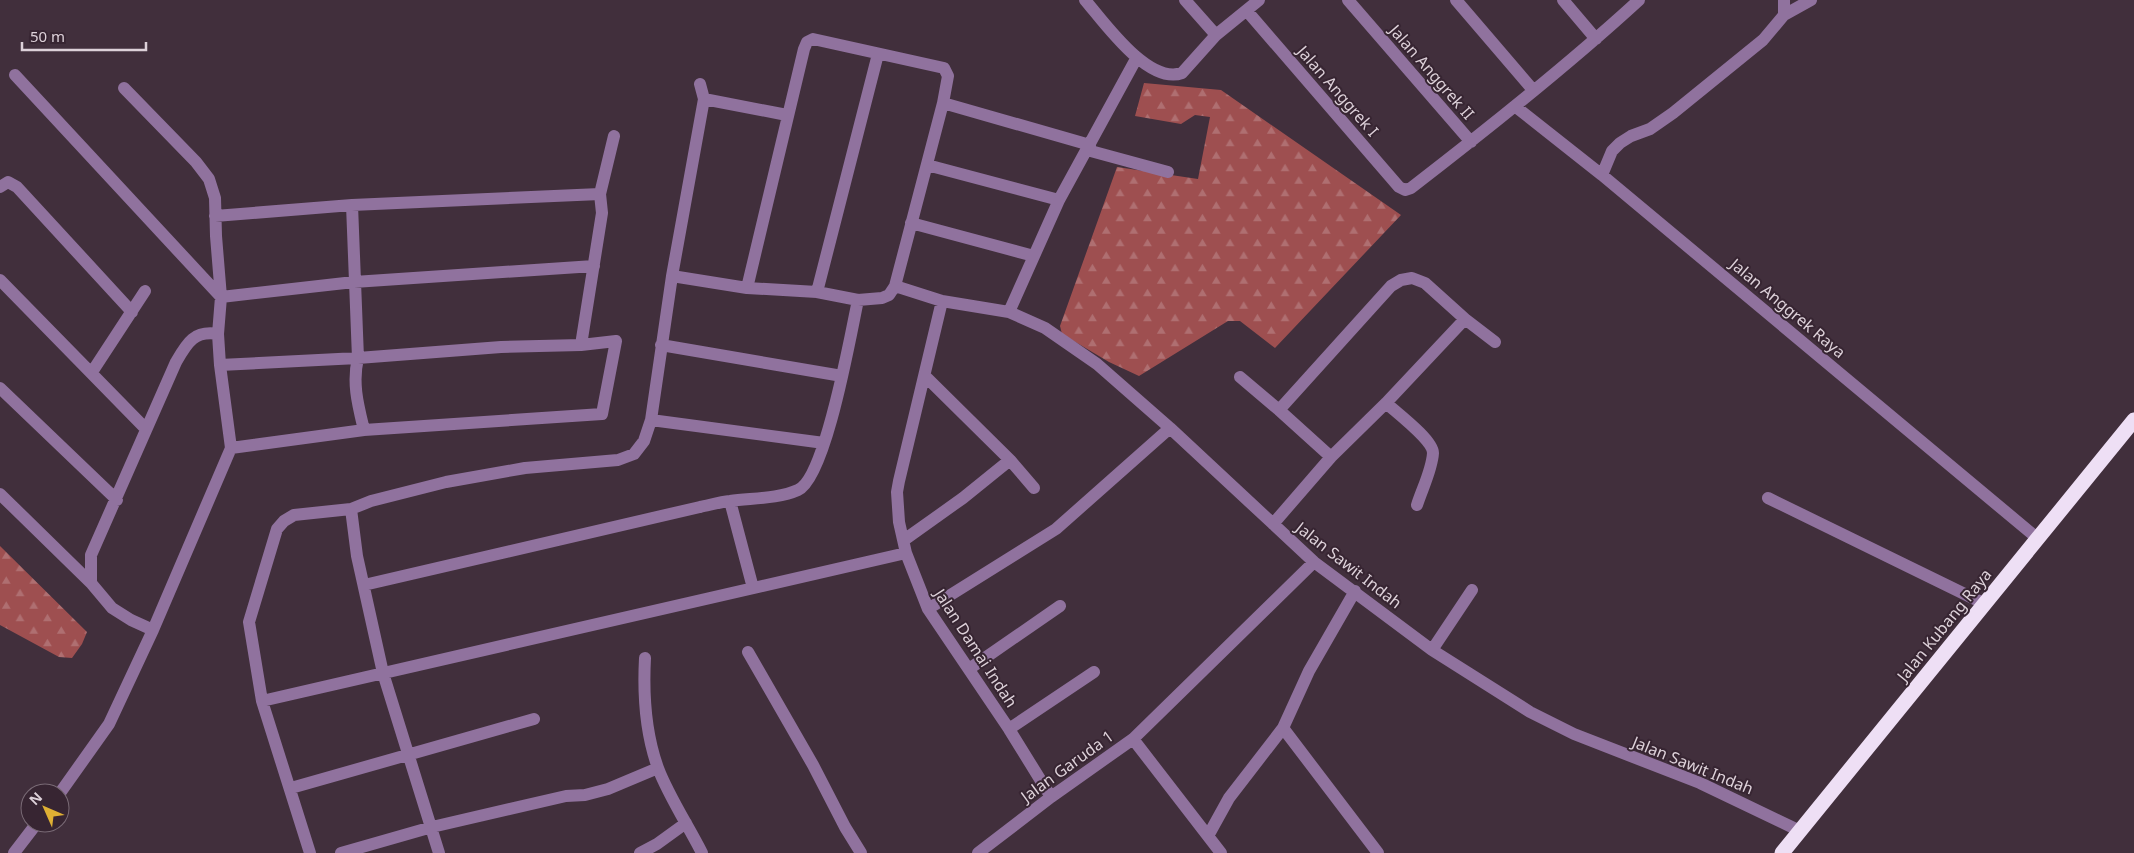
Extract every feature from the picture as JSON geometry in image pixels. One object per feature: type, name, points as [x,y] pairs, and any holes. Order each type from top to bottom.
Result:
[{"type":"highway","name":"Jalan Kubang Raya","points":[[1782,853],[1985,604],[2036,538],[2134,420]]},
{"type":"street","points":[[1085,0],[1136,59],[1155,70],[1178,74],[1182,73],[1216,35],[1259,0]]},
{"type":"street","points":[[1185,0],[1216,35]]},
{"type":"street","name":"Jalan Anggrek II","points":[[1348,0],[1472,142]]},
{"type":"street","points":[[1456,0],[1533,90]]},
{"type":"street","points":[[1563,0],[1596,39]]},
{"type":"street","points":[[1472,142],[1596,39],[1639,0]]},
{"type":"street","points":[[1784,0],[1784,15]]},
{"type":"street","points":[[1602,175],[1612,151],[1620,143],[1631,136],[1650,129],[1700,92],[1763,40],[1784,15],[1811,0]]},
{"type":"street","name":"Jalan Anggrek I","points":[[1247,11],[1399,187],[1405,190],[1411,188],[1472,142]]},
{"type":"street","points":[[672,276],[747,288],[817,292],[858,300],[882,298],[889,295],[895,286],[927,165],[948,76],[944,68],[813,39],[808,42],[804,49],[787,115],[747,288]]},
{"type":"street","points":[[817,292],[878,54]]},
{"type":"street","points":[[1009,312],[1059,200],[1136,59]]},
{"type":"street","points":[[15,75],[221,297]]},
{"type":"street","points":[[310,853],[262,701],[249,622],[277,529],[284,521],[294,515],[351,509],[371,501],[446,482],[525,468],[618,460],[634,454],[644,441],[651,420],[672,276],[704,99],[700,84]]},
{"type":"street","points":[[67,783],[108,724],[153,630],[231,448],[220,365],[218,334],[221,297],[215,198],[209,179],[196,162],[124,88]]},
{"type":"street","points":[[704,99],[787,115]]},
{"type":"street","points":[[942,103],[1168,172]]},
{"type":"street","name":"Jalan Anggrek Raya","points":[[1516,107],[1602,175],[2036,538]]},
{"type":"street","points":[[581,345],[602,213],[600,194],[614,136]]},
{"type":"street","points":[[927,165],[1059,200]]},
{"type":"street","points":[[0,187],[8,182],[17,187],[132,312]]},
{"type":"street","points":[[215,216],[352,205],[600,194]]},
{"type":"street","points":[[352,205],[358,358],[354,374],[356,394],[364,430]]},
{"type":"street","points":[[911,224],[1034,256]]},
{"type":"street","points":[[221,297],[354,282],[594,266]]},
{"type":"street","points":[[1279,410],[1391,286],[1401,280],[1412,278],[1425,283],[1465,319],[1495,342]]},
{"type":"street","points":[[0,280],[145,428]]},
{"type":"street","name":"Jalan Sawit Indah","points":[[895,286],[942,301],[1009,312],[1045,328],[1097,364],[1170,428],[1314,562],[1432,650],[1530,712],[1574,734],[1700,783],[1800,831]]},
{"type":"street","points":[[92,372],[145,291]]},
{"type":"street","points":[[364,585],[730,501],[759,498],[799,490],[808,482],[824,442],[842,376],[858,300]]},
{"type":"street","name":"Jalan Damai Indah","points":[[942,301],[897,492],[899,522],[906,553],[928,609],[1009,729],[1051,797]]},
{"type":"street","points":[[1273,524],[1331,457],[1386,404],[1465,319]]},
{"type":"street","points":[[91,583],[91,555],[117,500],[145,428],[176,362],[191,339],[211,332],[218,334]]},
{"type":"street","points":[[220,365],[358,358],[501,347],[581,345],[616,341],[602,414],[364,430],[231,448]]},
{"type":"street","points":[[661,345],[842,376]]},
{"type":"street","points":[[925,376],[1010,460],[1034,488]]},
{"type":"street","points":[[1240,378],[1331,457]]},
{"type":"street","points":[[0,388],[117,500]]},
{"type":"street","points":[[1386,404],[1425,438],[1432,449],[1431,462],[1418,505]]},
{"type":"street","points":[[651,420],[824,442]]},
{"type":"street","points":[[928,609],[1056,529],[1096,496],[1170,428]]},
{"type":"street","points":[[904,540],[963,498],[1010,460]]},
{"type":"street","points":[[0,494],[91,583],[112,608],[153,630]]},
{"type":"street","points":[[1768,498],[1985,604]]},
{"type":"street","points":[[730,501],[753,588]]},
{"type":"street","points":[[351,509],[357,556],[383,673],[439,853]]},
{"type":"street","points":[[262,701],[906,553]]},
{"type":"street","points":[[1133,739],[1314,562]]},
{"type":"street","points":[[1432,650],[1472,590]]},
{"type":"street","points":[[1208,836],[1229,798],[1283,728],[1308,671],[1355,591]]},
{"type":"street","points":[[969,669],[1060,606]]},
{"type":"street","points":[[748,652],[813,765],[844,827],[861,853]]},
{"type":"street","points":[[645,658],[644,693],[647,722],[658,768],[702,853]]},
{"type":"street","points":[[1009,729],[1094,672]]},
{"type":"street","points":[[290,788],[534,719]]},
{"type":"street","points":[[1283,728],[1378,853]]},
{"type":"street","name":"Jalan Garuda 1","points":[[978,853],[1051,797],[1133,739],[1221,853]]},
{"type":"street","points":[[341,853],[432,827],[566,796],[585,795],[658,768]]},
{"type":"street","points":[[640,853],[657,844],[686,822]]},
{"type":"street","points":[[14,853],[29,833]]},
{"type":"green space","points":[[1144,83],[1221,90],[1401,215],[1275,348],[1240,321],[1228,321],[1139,376],[1109,362],[1062,334],[1060,326],[1117,167],[1198,179],[1210,117],[1195,115],[1181,124],[1135,116]]},
{"type":"green space","points":[[0,546],[87,632],[82,644],[72,658],[59,657],[0,625]]}]
